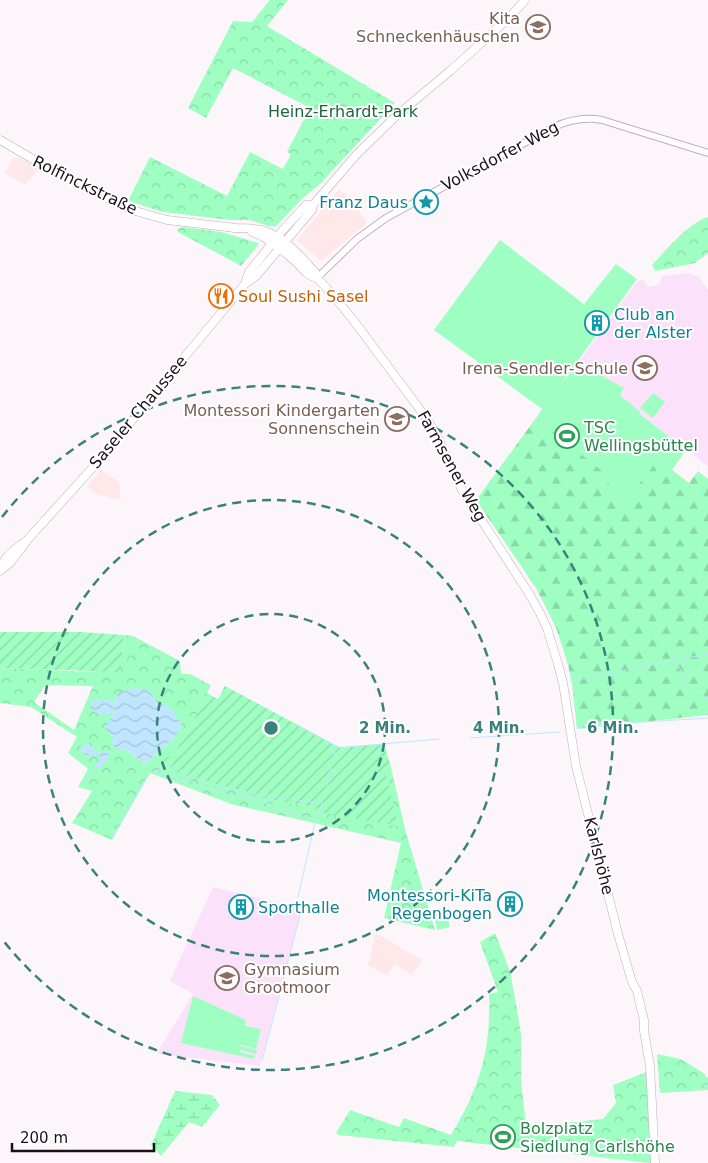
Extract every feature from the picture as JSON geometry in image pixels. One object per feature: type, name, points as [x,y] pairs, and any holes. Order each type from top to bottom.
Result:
[{"type":"main road","name":"Saseler Chaussee","points":[[1,570],[10,563],[29,538],[97,462],[245,284],[249,272],[278,243],[306,205],[313,205],[357,154],[394,117],[510,17],[525,0]]},
{"type":"main road","name":"Rolfinckstraße","points":[[0,140],[50,169],[132,210],[167,220],[233,228],[258,234],[278,243]]},
{"type":"main road","name":"Farmsener Weg","points":[[278,243],[311,276],[317,278],[336,299],[427,419],[466,497],[536,604],[547,628],[558,664],[566,698],[570,730]]},
{"type":"main road","name":"Karlshöhe","points":[[570,730],[576,766],[618,934],[632,982],[632,992],[639,1021],[644,1031],[650,1066],[655,1163]]},
{"type":"street","name":"Volksdorfer Weg","points":[[317,278],[357,239],[386,218],[566,122],[589,118],[602,120],[708,153]]},
{"type":"shaded area","points":[[14,157],[18,157],[39,168],[25,185],[5,173]]},
{"type":"shaded area","points":[[339,189],[356,204],[355,206],[367,223],[321,261],[297,240]]},
{"type":"shaded area","name":"Irena-Sendler-Schule","points":[[689,273],[699,277],[708,290],[708,467],[639,413],[620,395],[623,388],[595,373],[593,376],[577,364],[637,281],[644,280],[648,287],[660,283],[662,276]]},
{"type":"shaded area","points":[[101,470],[119,482],[121,500],[97,494],[87,486]]},
{"type":"shaded area","name":"Gymnasium Grootmoor","points":[[213,887],[302,908],[260,1066],[157,1053],[193,994],[170,981]]},
{"type":"shaded area","points":[[376,933],[422,960],[412,975],[394,964],[387,976],[368,965]]},
{"type":"green space","name":"Heinz-Erhardt-Park","points":[[270,0],[288,0],[267,26],[395,103],[321,183],[302,199],[275,227],[250,220],[230,220],[163,212],[128,201],[150,157],[227,196],[250,152],[283,169],[291,154],[287,152],[310,108],[233,68],[206,118],[188,108],[233,21],[252,22]]},
{"type":"green space","points":[[708,217],[708,253],[695,263],[655,271],[652,265],[671,245],[692,225]]},
{"type":"green space","points":[[183,227],[222,232],[259,244],[241,266],[178,232],[178,229]]},
{"type":"green space","points":[[500,240],[584,304],[616,264],[637,279],[556,391],[577,364],[593,376],[595,372],[624,388],[620,395],[640,414],[686,450],[672,470],[658,460],[620,508],[605,496],[613,486],[600,476],[602,471],[536,418],[542,409],[434,330]]},
{"type":"green space","points":[[653,393],[665,402],[653,418],[640,408]]},
{"type":"green space","points":[[536,418],[603,471],[600,476],[613,486],[658,459],[689,483],[698,471],[708,479],[708,715],[577,729],[572,684],[557,630],[536,588],[476,500]]},
{"type":"green space","points":[[0,632],[81,632],[124,635],[120,672],[0,668]]},
{"type":"green space","points":[[124,635],[133,636],[180,661],[181,674],[190,674],[211,685],[205,694],[191,727],[165,763],[281,802],[315,807],[397,826],[385,768],[391,767],[405,829],[435,930],[384,918],[401,843],[231,804],[150,773],[112,840],[72,823],[92,791],[78,787],[88,769],[68,753],[77,737],[31,707],[0,703],[0,668],[95,672],[122,655]],"holes":[[[45,685],[93,686],[74,730],[34,702]],[[150,691],[156,702],[171,708],[176,718],[173,740],[145,764],[126,750],[117,749],[113,736],[106,728],[112,716],[116,696]]]},
{"type":"green space","points":[[225,686],[339,747],[384,744],[391,767],[385,769],[398,826],[318,812],[315,807],[281,802],[192,778],[164,763],[176,750],[191,727],[205,694],[207,693],[218,699]]},
{"type":"green space","points":[[446,908],[450,927],[437,930],[433,911]]},
{"type":"green space","points":[[495,933],[510,971],[521,1034],[521,1079],[526,1127],[603,1119],[616,1103],[613,1085],[647,1072],[651,1163],[457,1141],[454,1147],[339,1135],[336,1133],[350,1110],[399,1127],[404,1118],[451,1135],[469,1101],[482,1068],[486,1051],[489,994],[498,992],[480,942]]},
{"type":"green space","points":[[193,996],[246,1020],[245,1026],[261,1029],[256,1049],[240,1046],[257,1050],[256,1054],[240,1050],[239,1052],[255,1056],[254,1059],[181,1043]]},
{"type":"green space","points":[[657,1054],[681,1059],[705,1074],[705,1077],[708,1077],[708,1090],[660,1093]]},
{"type":"green space","points":[[175,1091],[212,1095],[220,1105],[202,1127],[189,1122],[161,1156],[151,1145]]},
{"type":"green space","name":"Bolzplatz Siedlung Carlshöhe","points":[[490,1131],[518,1135],[517,1144],[488,1141]]},
{"type":"water","points":[[134,688],[150,691],[156,702],[172,708],[176,718],[180,720],[182,725],[173,740],[145,764],[126,750],[117,749],[112,744],[113,736],[105,728],[112,716],[116,697],[120,692]]},
{"type":"water","points":[[93,699],[100,701],[107,699],[114,703],[111,714],[102,715],[94,712],[90,707]]},
{"type":"water","points":[[91,742],[92,747],[99,753],[111,750],[105,764],[94,770],[96,764],[101,759],[99,755],[82,753],[81,746]]},
{"type":"waterway","points":[[629,669],[708,654]]},
{"type":"waterway","points":[[679,667],[690,690]]},
{"type":"waterway","points":[[571,681],[626,670]]},
{"type":"waterway","points":[[702,696],[708,699]]},
{"type":"waterway","points":[[579,726],[708,718]]},
{"type":"waterway","points":[[297,725],[338,747]]},
{"type":"waterway","points":[[470,738],[560,732]]},
{"type":"waterway","points":[[333,760],[335,750],[338,748],[439,739]]},
{"type":"waterway","points":[[167,762],[184,772],[220,786],[317,803]]},
{"type":"waterway","points":[[327,786],[331,767]]},
{"type":"waterway","points":[[84,784],[94,770]]},
{"type":"waterway","points":[[111,837],[145,780],[156,770],[163,771],[166,776],[192,781],[199,786],[226,795],[231,794],[269,803],[277,809],[289,811],[301,817],[316,818]]},
{"type":"waterway","points":[[298,897],[316,818],[325,793]]},
{"type":"waterway","points":[[262,1061],[302,908]]},
{"type":"place","name":"Kita Schneckenhäuschen","points":[[538,27]]},
{"type":"place","name":"Franz Daus","points":[[426,202]]},
{"type":"place","name":"Soul Sushi Sasel","points":[[221,296]]},
{"type":"place","name":"Club an der Alster","points":[[597,323]]},
{"type":"place","name":"Irena-Sendler-Schule","points":[[645,368]]},
{"type":"place","name":"Montessori Kindergarten Sonnenschein","points":[[397,419]]},
{"type":"place","name":"TSC Wellingsbüttel","points":[[567,436]]},
{"type":"place","name":"Montessori-KiTa Regenbogen","points":[[510,904]]},
{"type":"place","name":"Sporthalle","points":[[241,907]]},
{"type":"place","name":"Gymnasium Grootmoor","points":[[227,978]]},
{"type":"place","name":"Bolzplatz Siedlung Carlshöhe","points":[[503,1137]]}]
